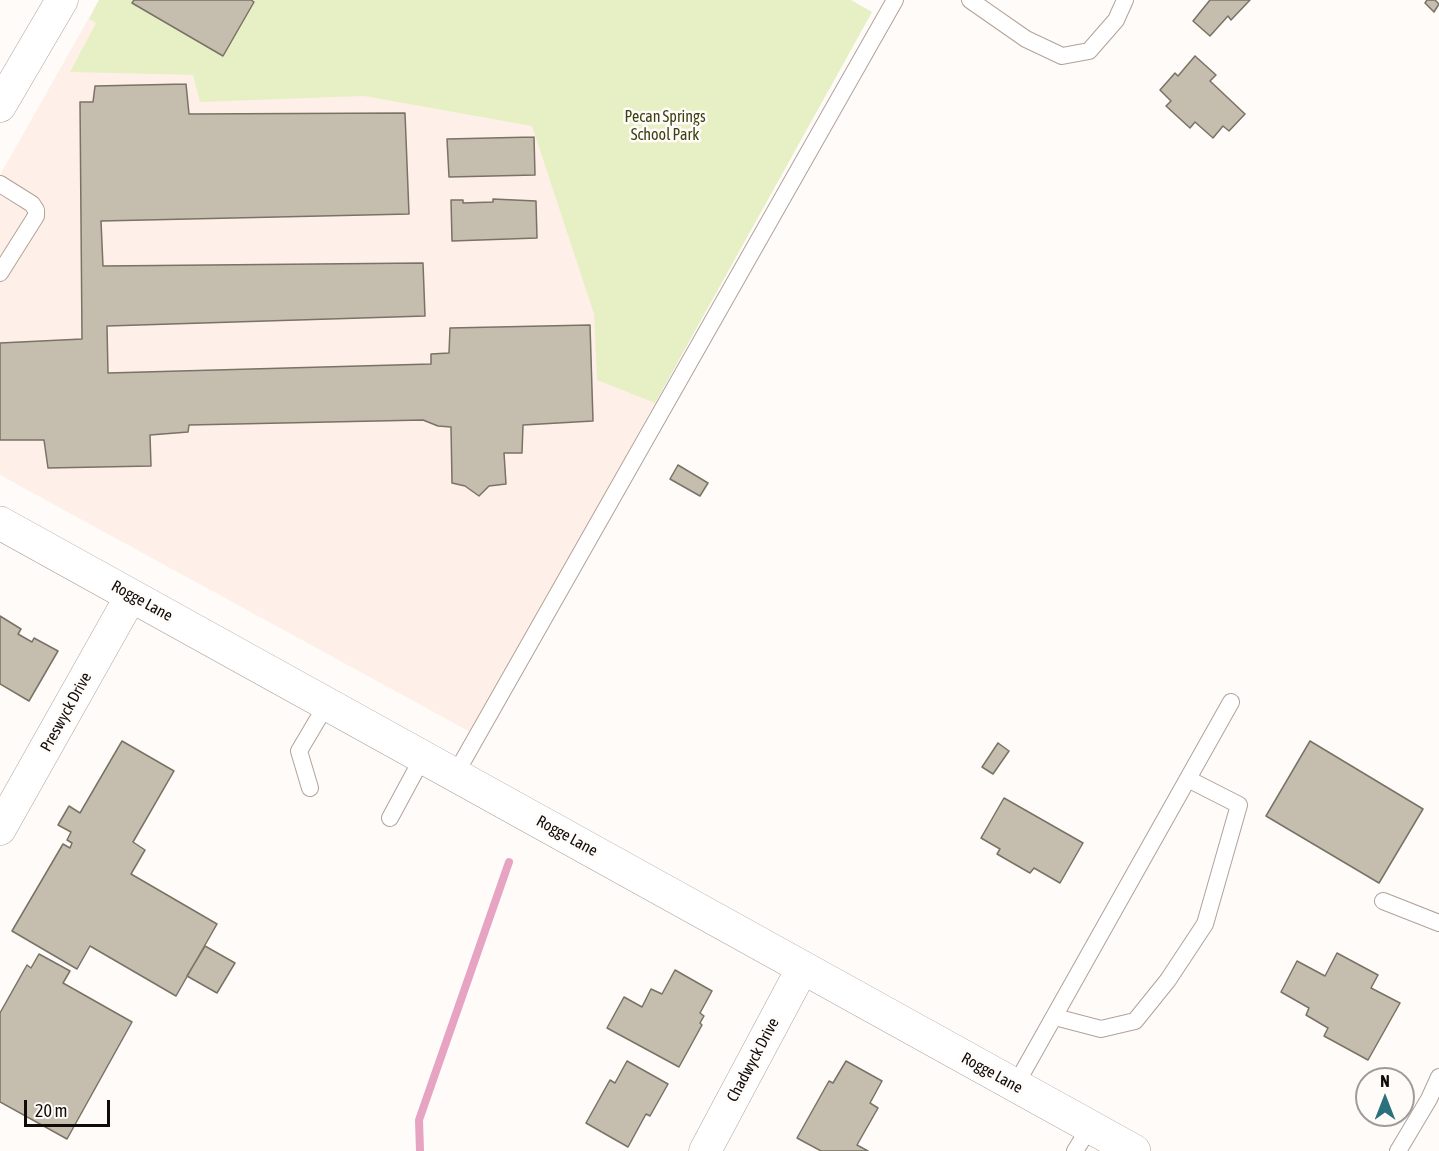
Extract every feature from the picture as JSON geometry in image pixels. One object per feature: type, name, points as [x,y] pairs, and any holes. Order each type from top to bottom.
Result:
[{"type":"street","points":[[0,106],[62,0]]},
{"type":"street","name":"Rogge Lane","points":[[0,523],[424,755],[802,969],[1015,1086],[1083,1139],[1134,1151]]},
{"type":"street","name":"Preswyck Drive","points":[[0,829],[131,596]]},
{"type":"street","name":"Chadwyck Drive","points":[[705,1151],[802,969]]},
{"type":"lane","points":[[456,773],[895,0]]},
{"type":"lane","points":[[970,0],[1026,39],[1062,56],[1089,51],[1116,20],[1125,0]]},
{"type":"lane","points":[[0,184],[32,204],[36,216],[0,273]]},
{"type":"lane","points":[[310,788],[299,751],[328,702]]},
{"type":"lane","points":[[1015,1086],[1231,702]]},
{"type":"lane","points":[[390,818],[424,755]]},
{"type":"lane","points":[[1055,1017],[1101,1029],[1135,1021],[1168,980],[1205,924],[1239,805],[1188,779]]},
{"type":"lane","points":[[1383,901],[1439,923]]},
{"type":"lane","points":[[1398,1151],[1429,1099],[1439,1077]]},
{"type":"shaded area","points":[[99,0],[851,0],[872,12],[472,733],[0,475],[0,175]]},
{"type":"green space","name":"Pecan Springs School Park","points":[[99,0],[851,0],[872,12],[655,403],[597,380],[594,314],[532,126],[364,96],[200,102],[193,75],[70,72],[96,23],[89,19]]},
{"type":"building","points":[[134,0],[251,0],[254,2],[223,56],[132,3]]},
{"type":"building","points":[[1210,0],[1250,0],[1231,20],[1228,16],[1210,36],[1193,21]]},
{"type":"building","points":[[1427,0],[1435,0],[1439,4],[1434,12],[1425,3]]},
{"type":"building","points":[[1195,56],[1216,75],[1210,81],[1245,114],[1229,131],[1223,126],[1213,138],[1195,122],[1190,128],[1166,106],[1171,101],[1160,90],[1175,73],[1178,76]]},
{"type":"building","points":[[186,84],[189,114],[405,113],[409,214],[101,221],[103,266],[423,263],[425,316],[107,326],[108,373],[431,364],[431,354],[449,353],[450,328],[590,325],[593,421],[523,425],[522,453],[504,453],[506,484],[489,486],[479,496],[465,486],[452,483],[451,427],[438,426],[423,420],[189,425],[188,432],[150,435],[151,466],[48,468],[44,440],[0,440],[0,343],[82,339],[80,102],[93,102],[95,86]]},
{"type":"building","points":[[534,137],[535,175],[449,177],[447,139]]},
{"type":"building","points":[[493,199],[536,201],[537,238],[452,241],[451,200],[463,200],[463,203],[493,202]]},
{"type":"building","points":[[678,465],[708,483],[700,496],[670,479]]},
{"type":"building","points":[[0,616],[21,629],[18,634],[32,642],[34,638],[58,651],[29,701],[0,684]]},
{"type":"building","points":[[122,741],[174,771],[133,842],[145,850],[131,874],[217,924],[176,996],[90,946],[77,969],[12,931],[63,844],[70,848],[72,843],[67,840],[71,832],[58,825],[69,806],[80,813]]},
{"type":"building","points":[[1310,741],[1423,809],[1379,883],[1266,816]]},
{"type":"building","points":[[998,743],[1009,751],[993,774],[982,767]]},
{"type":"building","points":[[1004,798],[1083,843],[1060,883],[1034,868],[1030,873],[997,854],[1000,849],[981,838]]},
{"type":"building","points":[[205,946],[235,963],[217,993],[187,976]]},
{"type":"building","points":[[1337,953],[1378,975],[1371,988],[1400,1003],[1368,1060],[1324,1036],[1328,1028],[1306,1015],[1309,1008],[1281,992],[1297,961],[1325,976]]},
{"type":"building","points":[[39,954],[70,971],[63,983],[132,1022],[67,1139],[0,1102],[0,1013],[27,965],[31,968]]},
{"type":"building","points":[[675,970],[712,991],[700,1013],[704,1016],[700,1023],[702,1025],[679,1067],[607,1028],[624,997],[642,1007],[651,989],[662,994]]},
{"type":"building","points":[[627,1061],[668,1084],[650,1116],[646,1114],[628,1147],[586,1123],[610,1080],[615,1083]]},
{"type":"building","points":[[846,1061],[882,1081],[870,1103],[878,1108],[857,1145],[868,1151],[821,1151],[797,1138],[829,1081],[833,1083]]},
{"type":"waterway","points":[[420,1151],[419,1120],[509,862]]}]
